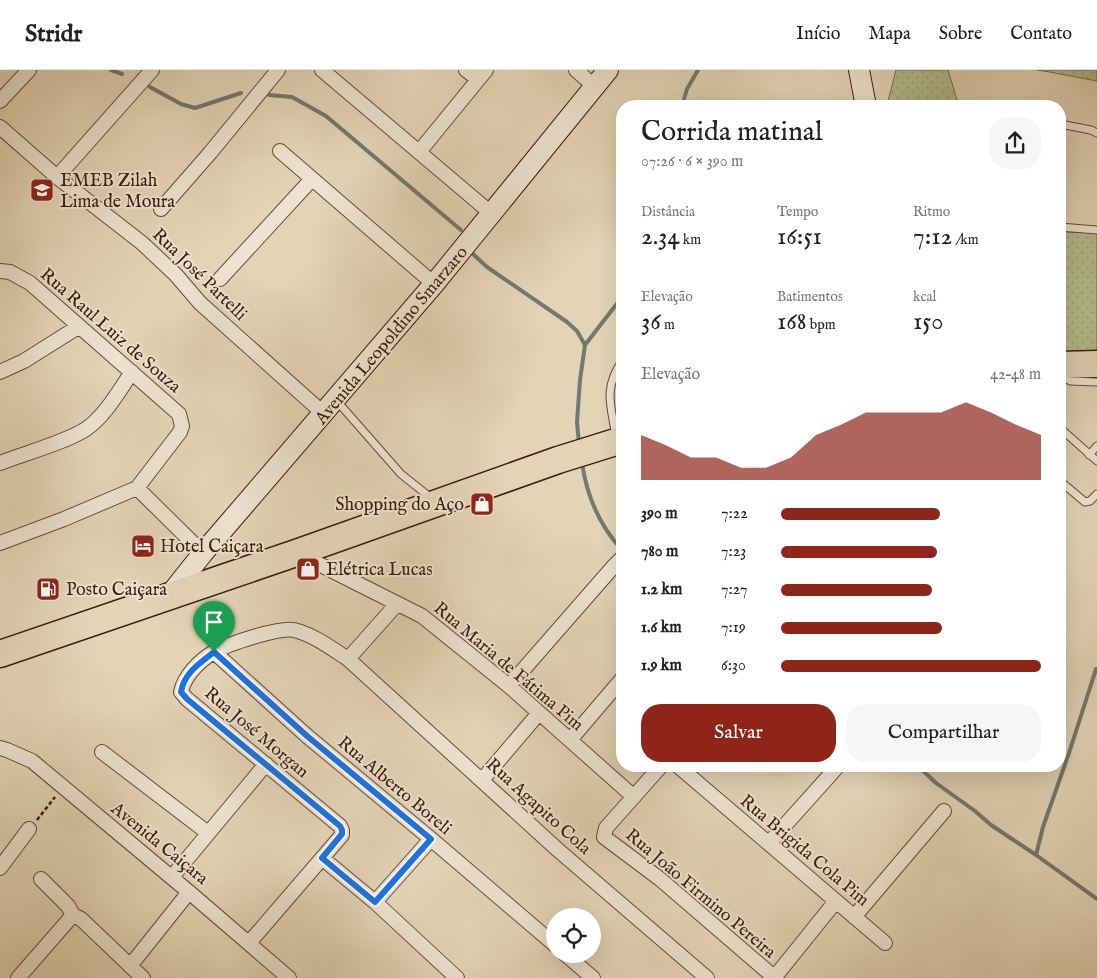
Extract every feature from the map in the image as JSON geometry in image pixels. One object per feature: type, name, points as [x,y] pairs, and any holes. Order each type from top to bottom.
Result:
[{"type":"highway","points":[[1066,365],[1097,364]]},
{"type":"highway","points":[[2,649],[296,553],[614,441]]},
{"type":"street","points":[[0,101],[29,70]]},
{"type":"street","points":[[57,177],[152,70]]},
{"type":"street","points":[[161,209],[278,70]]},
{"type":"street","points":[[322,70],[492,214]]},
{"type":"street","points":[[419,152],[482,75],[466,70]]},
{"type":"street","points":[[576,70],[594,86]]},
{"type":"street","name":"Avenida Leopoldino Smarzaro","points":[[169,596],[203,553],[434,284],[608,70]]},
{"type":"street","points":[[859,70],[864,100]]},
{"type":"street","name":"Rua José Partelli","points":[[0,127],[57,177],[142,243],[176,275],[200,303],[330,406]]},
{"type":"street","points":[[280,151],[434,284]]},
{"type":"street","points":[[220,279],[312,178]]},
{"type":"street","name":"Rua Raul Luiz de Souza","points":[[0,271],[10,272],[30,283],[179,414],[182,426],[180,432],[136,488]]},
{"type":"street","points":[[0,372],[24,361],[78,327]]},
{"type":"street","points":[[0,463],[69,437],[87,428],[104,411],[132,372]]},
{"type":"street","points":[[0,543],[136,488],[203,553]]},
{"type":"street","name":"Rua Maria de Fátima Pim","points":[[296,553],[422,616],[509,686],[634,797]]},
{"type":"street","points":[[509,686],[616,565]]},
{"type":"street","points":[[348,659],[397,604]]},
{"type":"street","name":"Rua José Morgan","points":[[322,858],[342,834],[340,826],[181,692],[183,683],[192,670],[214,652],[277,630],[293,630],[316,639],[348,659]]},
{"type":"street","name":"Rua Alberto Boreli","points":[[214,652],[307,736],[546,937]]},
{"type":"street","name":"Rua Agapito Cola","points":[[348,659],[565,856],[707,978]]},
{"type":"street","points":[[570,740],[616,686]]},
{"type":"street","points":[[482,780],[539,713]]},
{"type":"street","name":"Avenida Caiçara","points":[[0,748],[32,761],[62,788],[172,877],[288,978]]},
{"type":"street","points":[[102,752],[208,833]]},
{"type":"street","points":[[172,877],[266,764]]},
{"type":"street","points":[[634,797],[656,772]]},
{"type":"street","name":"Rua Brigida Cola Pim","points":[[685,772],[885,943]]},
{"type":"street","points":[[769,843],[833,772]]},
{"type":"street","name":"Rua João Firmino Pereira","points":[[634,797],[606,828],[604,837],[660,879],[774,978]]},
{"type":"street","points":[[854,917],[944,811]]},
{"type":"street","points":[[0,868],[29,830]]},
{"type":"street","points":[[375,902],[431,839]]},
{"type":"street","points":[[249,943],[322,858],[375,902],[457,978]]},
{"type":"street","points":[[40,879],[68,906],[73,915],[81,919],[143,978]]},
{"type":"street","points":[[130,966],[189,892]]},
{"type":"street","points":[[774,978],[836,901]]},
{"type":"street","points":[[18,978],[73,915]]},
{"type":"street","points":[[576,963],[593,978]]},
{"type":"lane","points":[[1066,125],[1092,130],[1097,133]]},
{"type":"lane","points":[[1066,227],[1097,230]]},
{"type":"lane","points":[[614,441],[609,392],[611,381],[616,372]]},
{"type":"lane","points":[[1066,378],[1070,381],[1097,382]]},
{"type":"lane","points":[[330,406],[401,474],[437,503]]},
{"type":"lane","points":[[1066,433],[1097,461]]},
{"type":"lane","points":[[1089,454],[1097,446]]},
{"type":"lane","points":[[1066,486],[1085,502],[1090,501],[1097,494]]},
{"type":"path","points":[[29,830],[62,788]]},
{"type":"green space","points":[[896,70],[948,70],[957,100],[888,100]]},
{"type":"green space","points":[[1037,70],[1097,70],[1097,81],[1044,71]]},
{"type":"green space","points":[[1066,232],[1097,232],[1097,354],[1066,357]]},
{"type":"waterway","points":[[111,70],[122,74]]},
{"type":"waterway","points":[[684,100],[687,89],[698,70]]},
{"type":"waterway","points":[[150,87],[181,104],[195,108],[241,93]]},
{"type":"waterway","points":[[269,95],[292,97],[326,116],[461,230]]},
{"type":"waterway","points":[[473,254],[487,267],[567,322],[577,331],[585,345]]},
{"type":"waterway","points":[[579,444],[577,422],[585,345],[616,305]]},
{"type":"waterway","points":[[582,463],[587,487],[595,510],[616,542]]},
{"type":"waterway","points":[[1066,762],[1096,669]]},
{"type":"waterway","points":[[924,772],[991,825],[1097,899]]},
{"type":"waterway","points":[[1036,855],[1043,827],[1062,772]]},
{"type":"place","name":"EMEB Zilah Lima de Moura","points":[[42,190]]},
{"type":"place","name":"Shopping do Aço","points":[[482,504]]},
{"type":"place","name":"Hotel Caiçara","points":[[143,546]]},
{"type":"place","name":"Elétrica Lucas","points":[[308,569]]},
{"type":"place","name":"Posto Caiçara","points":[[48,589]]},
{"type":"route","points":[[214,652],[307,736],[431,839],[375,902],[322,858],[342,834],[340,826],[181,692],[183,683],[192,670],[214,652]]}]
